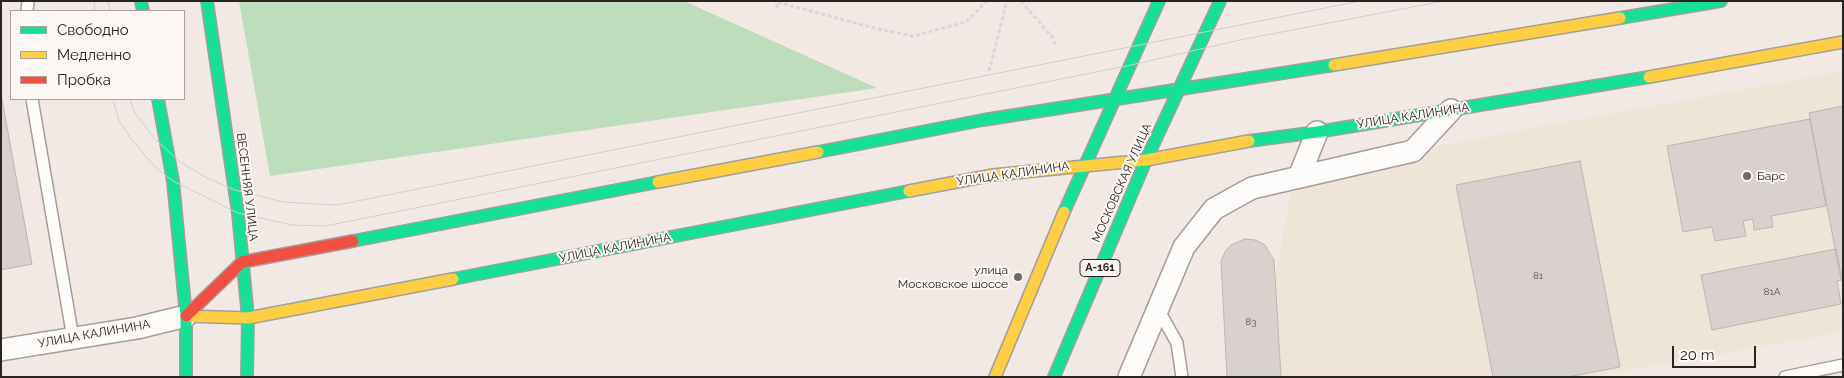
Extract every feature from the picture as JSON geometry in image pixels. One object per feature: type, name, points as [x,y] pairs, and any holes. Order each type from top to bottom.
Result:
[{"type":"main road","name":"ВЕСЕННЯЯ УЛИЦА","points":[[207,1],[235,190],[248,318],[247,377]]},
{"type":"main road","points":[[995,377],[1084,164],[1116,100],[1159,1]]},
{"type":"main road","name":"МОСКОВСКАЯ УЛИЦА","points":[[1054,377],[1146,160],[1220,1]]},
{"type":"main road","points":[[186,316],[242,262],[983,120],[1722,1]]},
{"type":"main road","name":"УЛИЦА КАЛИНИНА","points":[[186,316],[248,318],[993,175],[1084,164],[1146,160],[1259,139],[1317,132],[1452,110],[1843,42]]},
{"type":"main road","points":[[158,100],[173,181],[186,316],[186,377]]},
{"type":"street","points":[[1129,377],[1184,247],[1214,209],[1252,188],[1413,152],[1452,110]]},
{"type":"street","points":[[1299,177],[1317,132]]},
{"type":"street","name":"УЛИЦА КАЛИНИНА","points":[[1,350],[137,328],[186,316]]},
{"type":"lane","points":[[32,100],[73,338]]},
{"type":"lane","points":[[1158,309],[1177,343],[1182,377]]},
{"type":"lane","points":[[1785,377],[1843,365]]},
{"type":"path","points":[[777,8],[777,1],[878,30],[913,36],[966,22],[987,1]]},
{"type":"path","points":[[989,71],[1007,1]]},
{"type":"path","points":[[1021,1],[1054,39],[1055,47]]},
{"type":"shaded area","points":[[1843,71],[1843,332],[1590,377],[1256,377],[1295,172]]},
{"type":"green space","points":[[239,1],[684,1],[877,88],[270,176]]},
{"type":"building","points":[[1,94],[32,264],[1,270]]},
{"type":"building","points":[[1843,106],[1843,279],[1841,279],[1809,113]]},
{"type":"building","name":"Барс","points":[[1810,119],[1826,206],[1771,216],[1773,227],[1754,230],[1753,219],[1743,221],[1746,236],[1715,241],[1712,227],[1683,232],[1667,146]]},
{"type":"building","points":[[1580,161],[1620,367],[1567,377],[1493,377],[1456,185]]},
{"type":"building","points":[[1245,239],[1255,240],[1264,244],[1274,260],[1281,377],[1227,377],[1221,261],[1231,245]]},
{"type":"building","points":[[1836,249],[1842,280],[1837,281],[1841,304],[1712,330],[1701,275]]},
{"type":"tram line","points":[[94,1],[95,10]]},
{"type":"tram line","points":[[108,1],[110,10]]},
{"type":"tram line","points":[[130,100],[134,111],[154,138],[180,162],[207,178],[235,190],[283,202],[337,205],[1360,1]]},
{"type":"tram line","points":[[113,100],[119,121],[129,136],[155,167],[173,181],[238,213],[292,225],[325,226],[1131,65],[1240,40],[1444,1]]},
{"type":"traffic: fast","points":[[141,1],[143,10]]},
{"type":"traffic: fast","points":[[207,1],[238,213],[248,318],[247,377]]},
{"type":"traffic: fast","points":[[1064,212],[1159,1]]},
{"type":"traffic: fast","points":[[1054,377],[1146,160],[1220,1]]},
{"type":"traffic: fast","points":[[1620,18],[1721,1]]},
{"type":"traffic: fast","points":[[818,152],[983,120],[1334,65]]},
{"type":"traffic: fast","points":[[1249,141],[1317,132],[1649,77]]},
{"type":"traffic: fast","points":[[158,100],[173,181],[186,316],[186,377]]},
{"type":"traffic: fast","points":[[353,241],[658,182]]},
{"type":"traffic: fast","points":[[453,279],[909,191]]},
{"type":"traffic: slow","points":[[1334,65],[1620,18]]},
{"type":"traffic: slow","points":[[1649,77],[1843,42]]},
{"type":"traffic: slow","points":[[909,191],[993,175],[1146,160],[1249,141]]},
{"type":"traffic: slow","points":[[658,182],[818,152]]},
{"type":"traffic: slow","points":[[995,377],[1064,212]]},
{"type":"traffic: slow","points":[[186,316],[248,318],[453,279]]},
{"type":"traffic: jam","points":[[186,316],[242,262],[353,241]]},
{"type":"place","name":"Барс","points":[[1747,176]]},
{"type":"place","name":"улица Московское шоссе","points":[[1018,277]]}]
